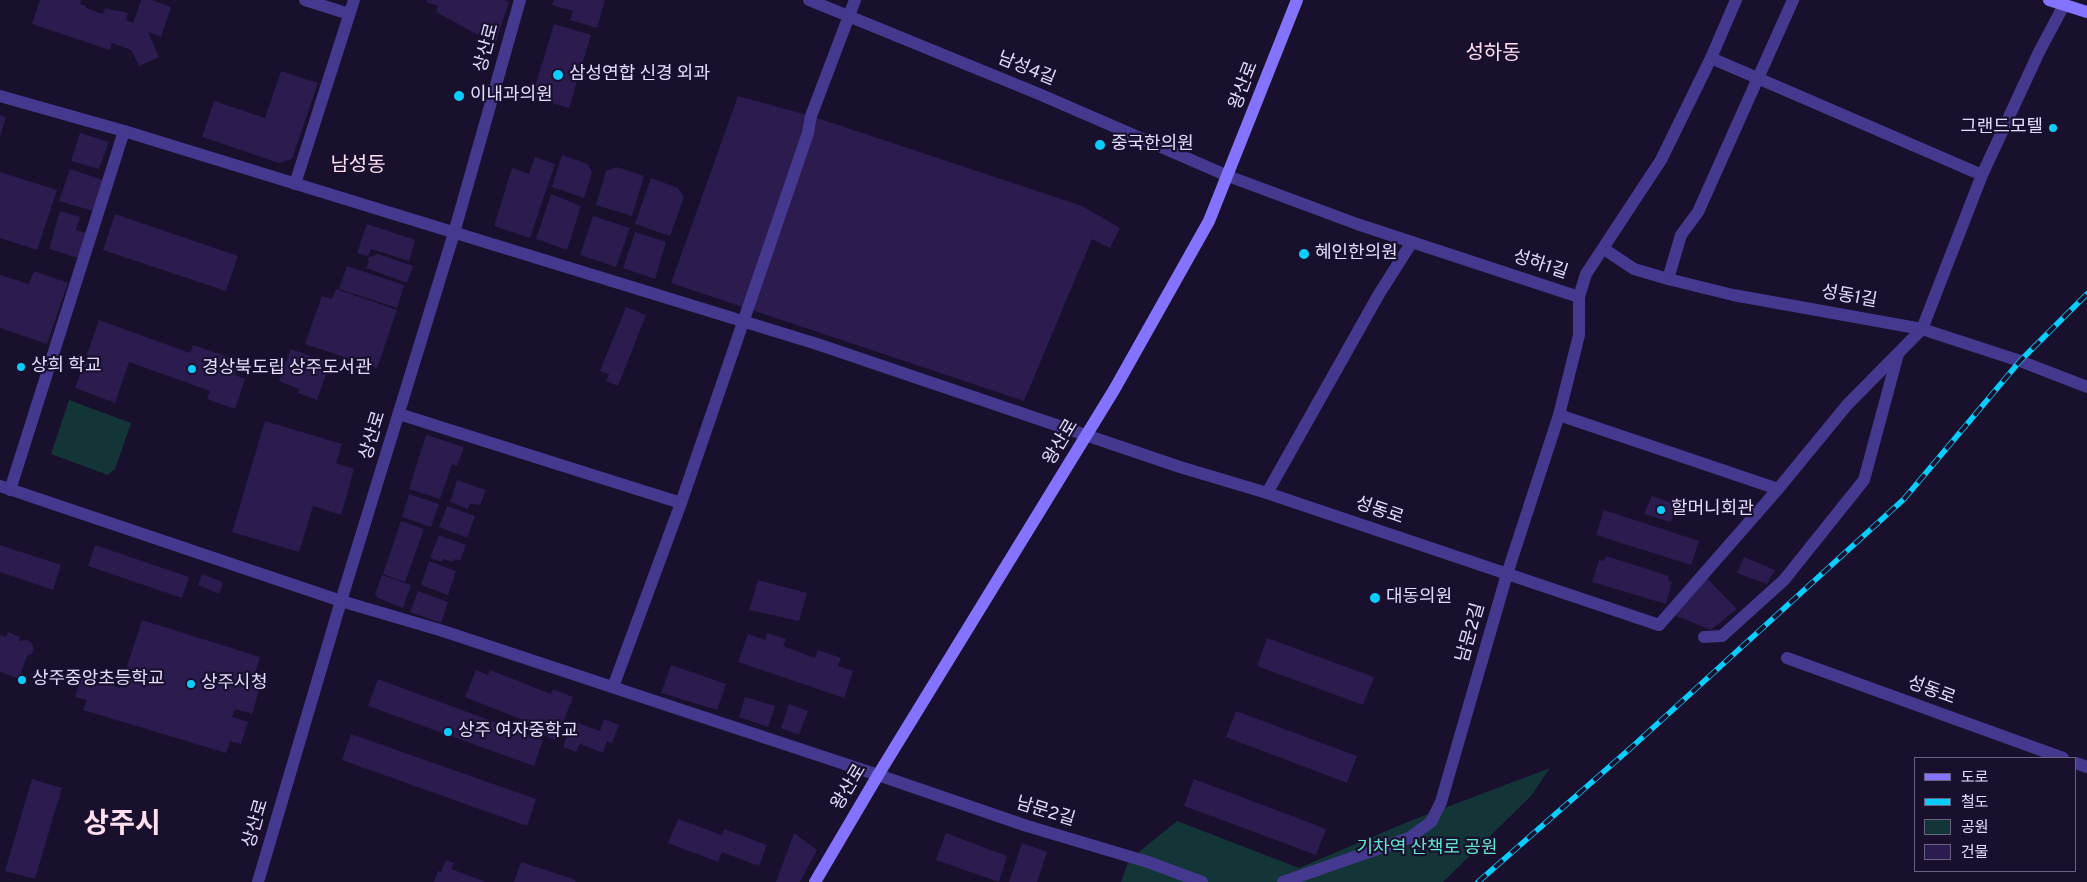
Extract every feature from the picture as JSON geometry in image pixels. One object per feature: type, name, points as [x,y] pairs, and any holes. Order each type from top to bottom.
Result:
[{"type":"main road","name":"왕산로","points":[[815,882],[878,775],[1087,434],[1209,221],[1297,0]]},
{"type":"main road","points":[[2049,0],[2071,4],[2087,12]]},
{"type":"street","points":[[305,0],[349,14]]},
{"type":"street","points":[[295,184],[354,0]]},
{"type":"street","name":"상산로","points":[[258,882],[341,600],[454,233],[520,0]]},
{"type":"street","name":"남성4길","points":[[809,0],[1039,94],[1228,176]]},
{"type":"street","points":[[613,687],[681,503],[808,133],[811,116],[854,0]]},
{"type":"street","name":"성하1길","points":[[1228,176],[1357,224],[1578,297],[1586,274],[1661,160],[1711,58],[1736,0]]},
{"type":"street","points":[[1668,279],[1681,235],[1698,212],[1793,0]]},
{"type":"street","points":[[1559,415],[1778,489],[1847,405],[1922,329],[1982,175],[2039,52],[2071,4]]},
{"type":"street","points":[[1711,58],[1982,175]]},
{"type":"street","name":"성동로","points":[[0,96],[124,131],[882,365],[1180,467],[1267,493],[1659,625],[1778,489]]},
{"type":"street","points":[[5,488],[124,131]]},
{"type":"street","points":[[1267,493],[1379,294],[1412,242]]},
{"type":"street","name":"성동1길","points":[[1604,249],[1634,269],[1668,279],[1733,295],[1922,329],[2020,361],[2087,386]]},
{"type":"street","name":"남문2길","points":[[1283,882],[1409,838],[1430,822],[1441,802],[1507,574],[1559,415],[1579,335],[1578,297]]},
{"type":"street","points":[[1704,637],[1722,636],[1784,580],[1864,480],[1898,354]]},
{"type":"street","points":[[399,414],[681,503]]},
{"type":"street","name":"남문2길","points":[[5,488],[341,600],[443,631],[613,687],[1026,826],[1148,862],[1202,882]]},
{"type":"street","name":"성동로","points":[[1787,658],[2060,757]]},
{"type":"green space","points":[[69,400],[131,423],[115,469],[108,475],[51,454]]},
{"type":"green space","name":"기차역 산책로 공원","points":[[1550,768],[1531,796],[1443,882],[1121,882],[1129,860],[1177,821],[1299,868],[1410,821]]},
{"type":"building","points":[[40,0],[81,0],[80,4],[86,6],[86,8],[103,14],[105,8],[128,13],[126,20],[133,23],[141,0],[152,0],[171,7],[161,37],[148,32],[159,57],[139,66],[131,50],[112,43],[110,50],[32,24]]},
{"type":"building","points":[[427,0],[504,0],[509,2],[495,44],[436,12],[438,6],[426,2]]},
{"type":"building","points":[[554,0],[605,0],[597,28],[570,20],[573,11],[552,5]]},
{"type":"building","points":[[554,24],[591,35],[569,108],[532,97]]},
{"type":"building","points":[[281,71],[318,83],[292,159],[279,163],[202,137],[214,101],[265,118]]},
{"type":"building","points":[[738,96],[811,116],[1082,206],[1120,228],[1110,248],[1092,239],[1024,401],[671,283]]},
{"type":"building","points":[[0,115],[6,117],[0,137]]},
{"type":"building","points":[[80,133],[109,142],[99,169],[71,161]]},
{"type":"building","points":[[562,155],[588,164],[592,173],[584,198],[552,187]]},
{"type":"building","points":[[535,157],[555,164],[530,238],[494,226],[512,168],[529,174]]},
{"type":"building","points":[[616,167],[644,176],[632,216],[596,205],[606,171]]},
{"type":"building","points":[[70,169],[103,180],[93,211],[59,201]]},
{"type":"building","points":[[0,172],[57,190],[37,250],[0,238]]},
{"type":"building","points":[[651,178],[678,188],[684,197],[670,236],[635,224]]},
{"type":"building","points":[[551,194],[581,206],[567,250],[536,239]]},
{"type":"building","points":[[60,211],[80,217],[76,230],[86,233],[78,258],[49,249]]},
{"type":"building","points":[[115,214],[238,256],[226,291],[103,250]]},
{"type":"building","points":[[593,216],[630,228],[616,267],[580,255]]},
{"type":"building","points":[[367,224],[415,240],[409,261],[371,249],[368,256],[357,253]]},
{"type":"building","points":[[635,232],[666,242],[655,279],[623,268]]},
{"type":"building","points":[[378,254],[413,266],[407,283],[366,268],[369,261],[367,258]]},
{"type":"building","points":[[347,266],[404,285],[397,308],[339,289]]},
{"type":"building","points":[[34,271],[68,283],[47,344],[0,328],[0,275],[29,284]]},
{"type":"building","points":[[336,289],[397,310],[377,368],[305,344],[322,296],[332,299]]},
{"type":"building","points":[[626,307],[646,315],[618,386],[606,381],[609,374],[600,371]]},
{"type":"building","name":"경상북도립 상주도서관","points":[[99,320],[190,353],[193,345],[240,361],[235,375],[245,379],[235,409],[207,399],[210,391],[129,362],[115,403],[75,388]]},
{"type":"building","points":[[291,349],[330,363],[317,400],[298,393],[299,389],[279,381]]},
{"type":"building","points":[[265,421],[342,444],[336,463],[354,469],[341,515],[313,506],[299,552],[232,532]]},
{"type":"building","points":[[426,435],[464,447],[457,466],[452,464],[440,499],[409,489]]},
{"type":"building","points":[[457,480],[486,490],[480,505],[470,504],[468,509],[450,502]]},
{"type":"building","points":[[409,494],[439,504],[431,527],[402,517]]},
{"type":"building","name":"할머니회관","points":[[1652,496],[1678,505],[1671,522],[1644,514]]},
{"type":"building","points":[[447,506],[475,516],[467,538],[439,527]]},
{"type":"building","points":[[1604,510],[1699,541],[1691,565],[1596,535]]},
{"type":"building","points":[[401,521],[424,529],[405,582],[383,574]]},
{"type":"building","points":[[439,535],[466,545],[460,561],[454,559],[453,562],[443,559],[442,562],[430,558]]},
{"type":"building","points":[[0,545],[61,565],[53,590],[0,572]]},
{"type":"building","points":[[95,545],[189,577],[182,598],[88,566]]},
{"type":"building","points":[[1606,556],[1669,576],[1668,581],[1672,582],[1666,604],[1592,582],[1599,560],[1604,561]]},
{"type":"building","points":[[1744,557],[1775,570],[1767,584],[1737,573]]},
{"type":"building","points":[[429,561],[456,571],[448,595],[421,585]]},
{"type":"building","points":[[202,574],[223,582],[219,594],[198,585]]},
{"type":"building","points":[[382,575],[411,585],[403,608],[378,598],[375,594]]},
{"type":"building","points":[[1707,578],[1737,609],[1711,630],[1674,615]]},
{"type":"building","points":[[758,580],[807,593],[799,621],[749,610]]},
{"type":"building","points":[[418,591],[448,602],[441,623],[410,612]]},
{"type":"building","name":"상주시청","points":[[142,620],[260,657],[254,678],[262,681],[252,714],[235,709],[232,717],[248,722],[241,744],[230,741],[226,753],[83,710],[87,700],[75,697],[82,676],[120,688]]},
{"type":"building","points":[[8,632],[20,637],[19,641],[27,640],[31,642],[34,649],[32,654],[27,656],[19,679],[0,672],[0,635],[6,637]]},
{"type":"building","points":[[767,633],[786,639],[783,646],[815,658],[818,650],[841,658],[838,666],[853,671],[844,698],[738,662],[748,634],[765,640]]},
{"type":"building","points":[[1267,638],[1374,677],[1363,705],[1257,666]]},
{"type":"building","points":[[671,665],[726,684],[717,710],[661,693]]},
{"type":"building","points":[[476,670],[488,675],[490,670],[551,694],[553,689],[573,697],[556,740],[536,732],[538,726],[465,697]]},
{"type":"building","points":[[378,679],[543,740],[534,766],[368,706]]},
{"type":"building","points":[[745,697],[775,706],[768,727],[739,717]]},
{"type":"building","points":[[789,704],[808,711],[799,735],[781,728]]},
{"type":"building","points":[[1236,711],[1357,756],[1347,783],[1226,737]]},
{"type":"building","points":[[604,719],[619,725],[612,743],[607,741],[603,753],[580,744],[576,752],[563,747],[572,721],[600,731]]},
{"type":"building","points":[[351,734],[536,799],[527,826],[342,760]]},
{"type":"building","points":[[32,779],[62,788],[35,879],[5,871]]},
{"type":"building","points":[[1194,779],[1326,829],[1316,855],[1184,806]]},
{"type":"building","points":[[678,819],[722,835],[724,829],[767,845],[759,866],[722,852],[718,862],[668,843]]},
{"type":"building","points":[[794,833],[817,850],[800,882],[776,882]]},
{"type":"building","points":[[946,833],[1007,856],[999,882],[936,860]]},
{"type":"building","points":[[1022,843],[1047,852],[1037,882],[1009,882]]},
{"type":"building","points":[[446,860],[454,863],[451,869],[486,882],[434,882],[438,871],[441,872]]},
{"type":"building","points":[[521,862],[576,880],[575,882],[514,882]]},
{"type":"railway","points":[[1478,882],[1633,746],[1904,499],[2020,361],[2087,294]]},
{"type":"place","name":"삼성연합 신경 외과","points":[[558,75]]},
{"type":"place","name":"이내과의원","points":[[459,96]]},
{"type":"place","name":"그랜드모텔","points":[[2053,128]]},
{"type":"place","name":"중국한의원","points":[[1100,145]]},
{"type":"place","name":"혜인한의원","points":[[1304,254]]},
{"type":"place","name":"상희 학교","points":[[21,367]]},
{"type":"place","name":"경상북도립 상주도서관","points":[[192,369]]},
{"type":"place","name":"할머니회관","points":[[1661,510]]},
{"type":"place","name":"대동의원","points":[[1375,598]]},
{"type":"place","name":"상주중앙초등학교","points":[[22,680]]},
{"type":"place","name":"상주시청","points":[[191,684]]},
{"type":"place","name":"상주 여자중학교","points":[[448,732]]},
{"type":"district","name":"성하동","points":[[1493,55]]},
{"type":"district","name":"남성동","points":[[358,167]]},
{"type":"district","name":"상주시","points":[[122,826]]}]
